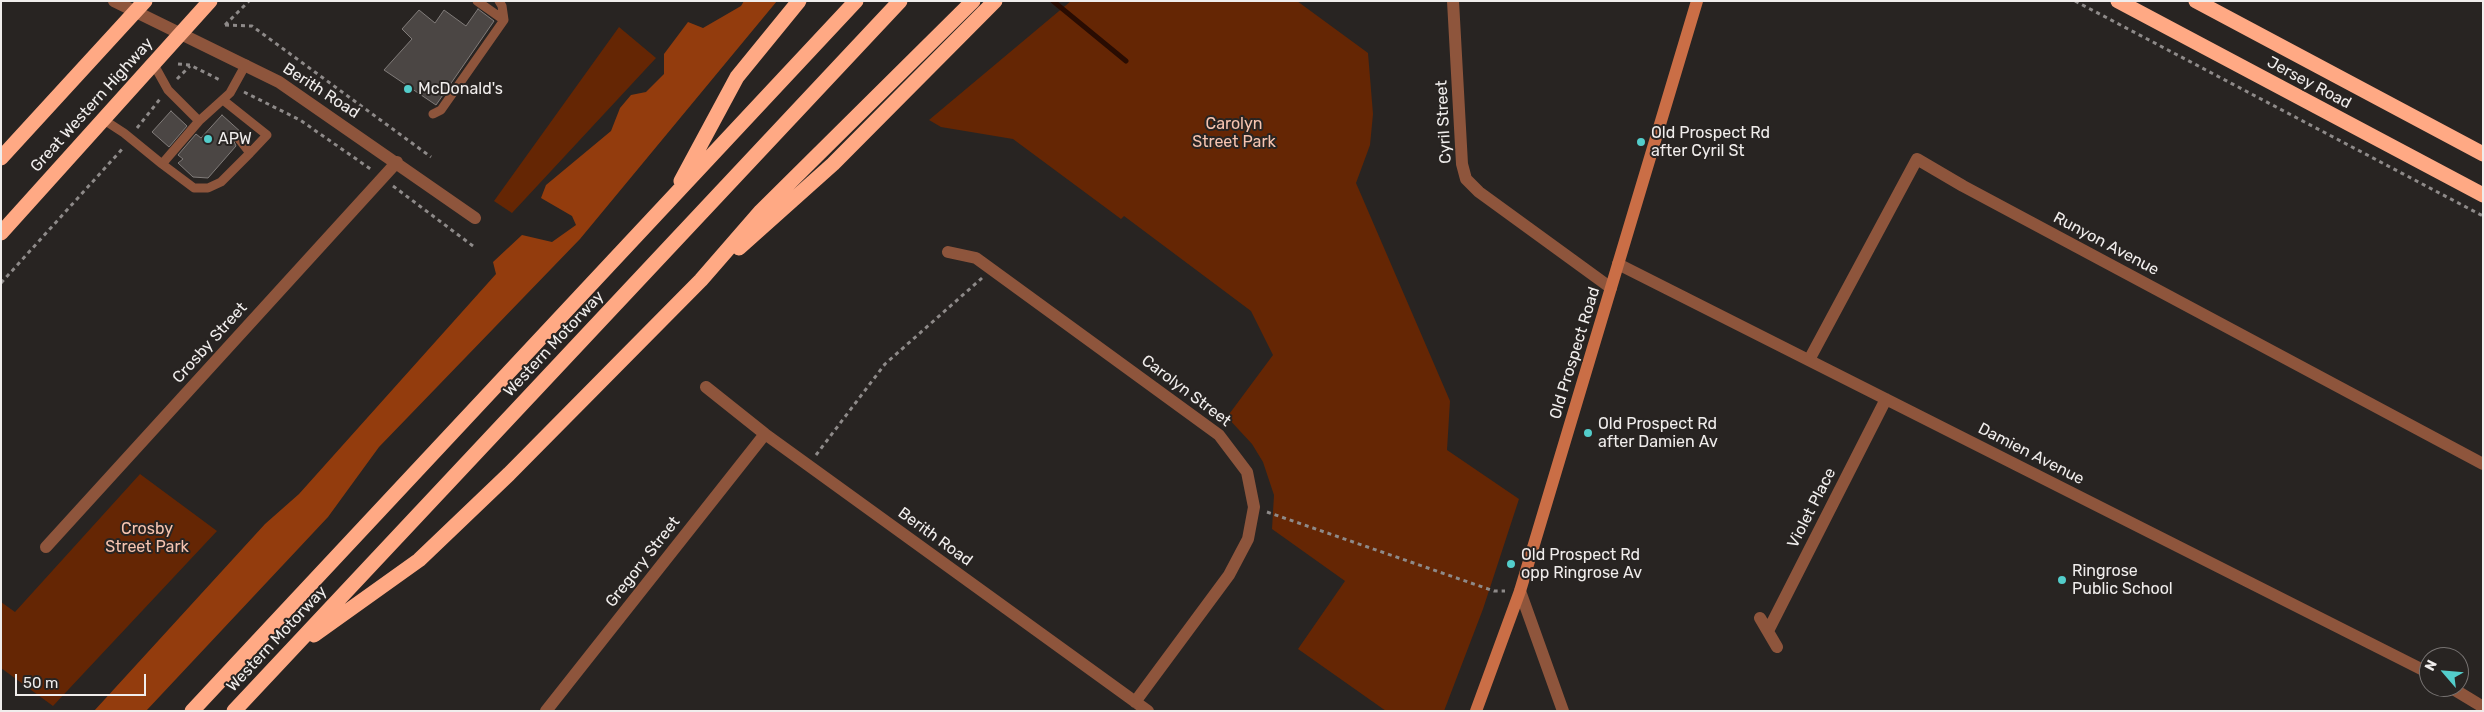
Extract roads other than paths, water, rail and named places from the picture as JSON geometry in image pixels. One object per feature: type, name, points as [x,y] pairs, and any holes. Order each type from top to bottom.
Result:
[{"type":"highway","name":"Great Western Highway","points":[[1,233],[210,1]]},
{"type":"highway","points":[[670,200],[737,77],[799,1]]},
{"type":"highway","name":"Western Motorway","points":[[192,711],[856,1]]},
{"type":"highway","name":"Western Motorway","points":[[234,711],[900,1]]},
{"type":"highway","points":[[286,656],[419,560],[598,387],[701,280],[760,211],[973,1]]},
{"type":"highway","points":[[701,280],[788,206],[833,164],[995,1]]},
{"type":"highway","name":"Jersey Road","points":[[2118,1],[2483,195]]},
{"type":"highway","name":"Jersey Road","points":[[2196,1],[2483,154]]},
{"type":"highway","name":"Great Western Highway","points":[[1,158],[140,6]]},
{"type":"main road","name":"Old Prospect Road","points":[[1476,711],[1520,590],[1697,1]]},
{"type":"street","name":"Berith Road","points":[[114,1],[140,6],[180,33],[246,64],[306,99],[475,218]]},
{"type":"street","name":"Cyril Street","points":[[1453,1],[1462,164],[1466,179],[1479,192],[1611,288]]},
{"type":"street","name":"Runyon Avenue","points":[[1809,360],[1917,159],[1963,186],[2483,464]]},
{"type":"street","name":"Crosby Street","points":[[46,547],[397,162]]},
{"type":"street","name":"Carolyn Street","points":[[948,252],[976,258],[1220,435],[1248,472],[1254,507],[1248,539],[1229,575],[1135,702]]},
{"type":"street","name":"Damien Avenue","points":[[1618,264],[2419,669]]},
{"type":"street","name":"Berith Road","points":[[706,386],[808,466],[1148,711]]},
{"type":"street","name":"Violet Place","points":[[1768,631],[1886,399]]},
{"type":"street","name":"Gregory Street","points":[[546,711],[765,434]]},
{"type":"street","points":[[1520,590],[1564,711]]},
{"type":"street","points":[[1760,618],[1777,647]]},
{"type":"street","points":[[2466,697],[2483,707]]},
{"type":"lane","points":[[478,1],[504,20]]},
{"type":"lane","points":[[432,114],[441,110],[504,20],[502,6],[499,1]]},
{"type":"lane","points":[[153,63],[168,90],[199,121]]},
{"type":"lane","points":[[162,164],[199,121],[223,100],[246,64]]},
{"type":"lane","points":[[104,120],[131,138],[194,188],[208,188],[221,182],[267,135],[223,100]]},
{"type":"lane","points":[[239,139],[250,153]]},
{"type":"waterway","points":[[1053,1],[1126,61]]},
{"type":"place","name":"McDonald's","points":[[408,89]]},
{"type":"place","name":"APW","points":[[208,139]]},
{"type":"place","name":"Old Prospect Rd after Cyril St","points":[[1641,142]]},
{"type":"place","name":"Old Prospect Rd after Damien Av","points":[[1588,433]]},
{"type":"place","name":"Old Prospect Rd opp Ringrose Av","points":[[1511,564]]},
{"type":"place","name":"Ringrose Public School","points":[[2062,580]]},
{"type":"park label","name":"Carolyn Street Park","points":[[1234,133]]},
{"type":"park label","name":"Crosby Street Park","points":[[147,538]]}]
